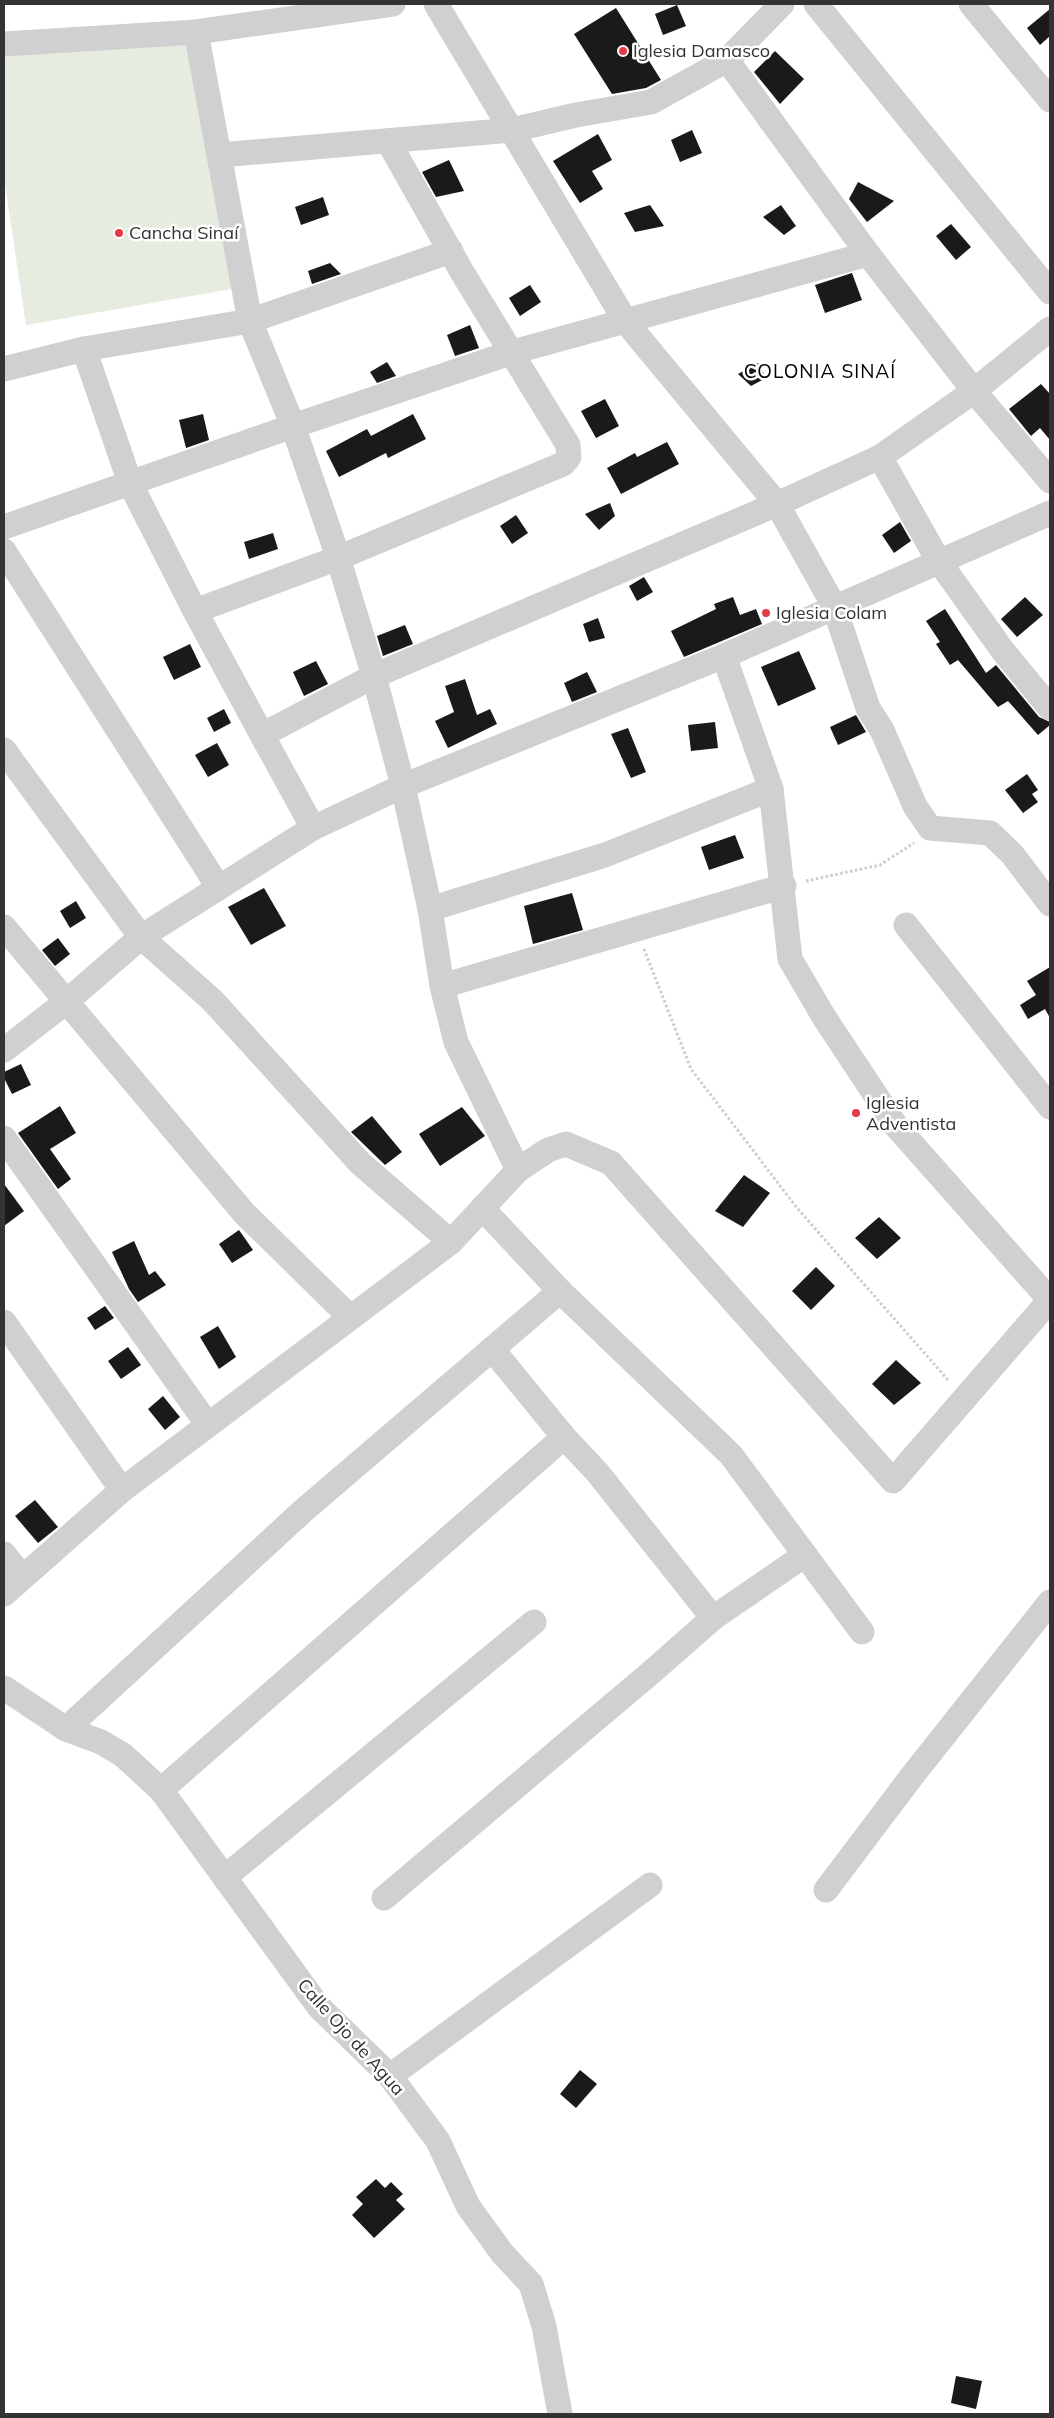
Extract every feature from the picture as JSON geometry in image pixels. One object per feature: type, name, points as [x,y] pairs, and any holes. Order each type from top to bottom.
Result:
[{"type":"street","points":[[4,44],[196,32],[393,4]]},
{"type":"street","points":[[436,4],[626,322],[777,504],[834,606],[868,708],[882,730],[916,806],[930,828],[990,833],[1012,854],[1050,904]]},
{"type":"street","points":[[220,155],[512,130],[576,115],[651,102],[727,60],[782,4]]},
{"type":"street","points":[[816,4],[1050,292]]},
{"type":"street","points":[[971,4],[1050,100]]},
{"type":"street","points":[[196,32],[250,321],[293,426],[338,558],[374,676],[403,786],[430,908],[442,986],[456,1042],[518,1170]]},
{"type":"street","points":[[727,60],[868,254],[974,391],[1050,481]]},
{"type":"street","points":[[195,611],[338,558],[563,464],[569,457],[568,446],[388,141]]},
{"type":"street","points":[[4,369],[84,349],[250,321],[451,250]]},
{"type":"street","points":[[4,527],[293,426],[513,352],[868,254]]},
{"type":"street","points":[[262,735],[374,676],[777,504],[880,457],[974,391],[1050,329]]},
{"type":"street","points":[[84,349],[130,483],[195,611],[314,828]]},
{"type":"street","points":[[880,457],[938,560],[1002,651],[1050,708]]},
{"type":"street","points":[[4,1050],[66,1002],[141,936],[314,828],[403,786],[724,656],[938,560],[1050,513]]},
{"type":"street","points":[[4,550],[219,888]]},
{"type":"street","points":[[4,1594],[122,1490],[451,1242],[518,1170],[548,1150],[566,1144],[611,1163],[893,1481],[1050,1300],[896,1126],[824,1017],[790,959],[784,886],[771,789],[724,656]]},
{"type":"street","points":[[4,750],[141,936],[212,1000],[360,1163],[451,1242]]},
{"type":"street","points":[[430,908],[605,855],[771,789]]},
{"type":"street","points":[[442,986],[784,886]]},
{"type":"street","points":[[906,925],[1050,1107]]},
{"type":"street","points":[[4,927],[244,1213],[350,1317]]},
{"type":"street","points":[[4,1138],[208,1426]]},
{"type":"street","points":[[482,1208],[560,1291],[731,1454],[862,1632]]},
{"type":"street","points":[[66,1729],[304,1510],[560,1291]]},
{"type":"street","points":[[4,1322],[122,1490]]},
{"type":"street","points":[[492,1349],[564,1437],[598,1472],[713,1618]]},
{"type":"street","points":[[161,1790],[564,1437]]},
{"type":"street","points":[[4,1554],[22,1577]]},
{"type":"street","points":[[384,1898],[713,1618],[805,1555]]},
{"type":"street","points":[[826,1890],[912,1776],[1050,1602]]},
{"type":"street","points":[[225,1877],[534,1622]]},
{"type":"street","name":"Calle Ojo de Agua","points":[[4,1688],[66,1729],[101,1742],[123,1755],[161,1790],[319,2006],[390,2076],[438,2141],[468,2206],[502,2253],[531,2284],[544,2326],[560,2414]]},
{"type":"street","points":[[390,2076],[650,1885]]},
{"type":"path","points":[[784,886],[880,865],[908,849],[930,828]]},
{"type":"path","points":[[637,930],[691,1069],[797,1208],[964,1399]]},
{"type":"shaded area","name":"Cancha Sinaí","points":[[190,32],[237,288],[26,325],[4,178],[4,56]]},
{"type":"building","points":[[677,5],[686,26],[663,35],[655,14]]},
{"type":"building","points":[[616,8],[661,80],[646,88],[612,94],[574,34]]},
{"type":"building","points":[[1050,9],[1050,36],[1040,45],[1027,28]]},
{"type":"building","points":[[775,51],[804,79],[780,104],[754,72]]},
{"type":"building","points":[[692,130],[702,153],[680,162],[671,140]]},
{"type":"building","points":[[598,134],[612,160],[592,171],[603,189],[580,203],[553,161]]},
{"type":"building","points":[[449,160],[464,191],[436,197],[422,172]]},
{"type":"building","points":[[858,182],[894,201],[867,222],[849,199]]},
{"type":"building","points":[[323,197],[329,215],[301,225],[295,207]]},
{"type":"building","points":[[650,205],[664,226],[635,232],[624,213]]},
{"type":"building","points":[[781,205],[796,226],[784,235],[763,217]]},
{"type":"building","points":[[951,224],[971,247],[956,260],[936,236]]},
{"type":"building","points":[[330,263],[341,274],[312,284],[308,271]]},
{"type":"building","points":[[852,273],[862,300],[825,313],[815,285]]},
{"type":"building","points":[[530,285],[541,302],[520,316],[509,298]]},
{"type":"building","points":[[470,325],[479,348],[455,356],[447,335]]},
{"type":"building","points":[[387,362],[396,376],[377,383],[370,372]]},
{"type":"building","points":[[758,363],[766,378],[751,386],[738,374]]},
{"type":"building","points":[[1041,384],[1050,394],[1050,440],[1040,428],[1031,436],[1009,409]]},
{"type":"building","points":[[605,399],[619,426],[596,438],[581,411]]},
{"type":"building","points":[[203,414],[209,440],[186,448],[179,420]]},
{"type":"building","points":[[413,414],[426,439],[388,458],[386,453],[339,477],[326,451],[367,429],[371,436]]},
{"type":"building","points":[[667,442],[679,464],[621,494],[607,468],[635,453],[637,457]]},
{"type":"building","points":[[610,503],[615,516],[599,530],[585,514]]},
{"type":"building","points":[[516,515],[528,533],[512,544],[500,526]]},
{"type":"building","points":[[900,522],[911,541],[894,553],[882,535]]},
{"type":"building","points":[[273,533],[278,549],[249,559],[244,542]]},
{"type":"building","points":[[644,577],[653,592],[637,601],[629,586]]},
{"type":"building","points":[[733,597],[740,615],[756,609],[762,624],[684,657],[671,631],[716,609],[714,604]]},
{"type":"building","points":[[1025,597],[1043,615],[1017,637],[1001,619]]},
{"type":"building","points":[[945,609],[986,673],[996,665],[1039,717],[1050,722],[1050,725],[1038,735],[1008,701],[998,707],[958,660],[950,665],[936,644],[940,642],[926,621]]},
{"type":"building","points":[[598,618],[605,638],[589,642],[583,624]]},
{"type":"building","points":[[405,625],[413,644],[383,656],[377,636]]},
{"type":"building","points":[[190,644],[201,667],[174,680],[163,657]]},
{"type":"building","points":[[799,651],[816,689],[778,706],[761,667]]},
{"type":"building","points":[[316,661],[328,684],[304,696],[293,672]]},
{"type":"building","points":[[587,672],[597,692],[572,702],[564,683]]},
{"type":"building","points":[[465,679],[477,715],[490,709],[497,724],[448,748],[435,721],[454,712],[445,686]]},
{"type":"building","points":[[224,709],[231,723],[214,732],[207,718]]},
{"type":"building","points":[[856,715],[866,732],[838,745],[830,727]]},
{"type":"building","points":[[715,722],[718,748],[691,751],[688,725]]},
{"type":"building","points":[[628,728],[646,772],[631,778],[611,734]]},
{"type":"building","points":[[217,743],[229,765],[208,777],[195,755]]},
{"type":"building","points":[[1027,774],[1038,790],[1032,794],[1038,802],[1023,813],[1005,790]]},
{"type":"building","points":[[735,835],[744,858],[709,870],[701,847]]},
{"type":"building","points":[[264,888],[286,926],[251,945],[228,907]]},
{"type":"building","points":[[572,893],[583,930],[533,944],[524,906]]},
{"type":"building","points":[[76,901],[86,918],[70,928],[60,911]]},
{"type":"building","points":[[58,938],[70,954],[55,966],[42,950]]},
{"type":"building","points":[[1050,967],[1050,1018],[1045,1009],[1028,1019],[1020,1005],[1036,995],[1027,981]]},
{"type":"building","points":[[21,1064],[31,1085],[12,1094],[4,1078],[4,1072]]},
{"type":"building","points":[[60,1106],[76,1133],[50,1149],[71,1179],[58,1189],[18,1133]]},
{"type":"building","points":[[462,1107],[485,1136],[440,1166],[419,1134]]},
{"type":"building","points":[[372,1116],[402,1152],[385,1165],[351,1132]]},
{"type":"building","points":[[744,1175],[770,1193],[743,1227],[715,1211]]},
{"type":"building","points":[[4,1184],[24,1211],[4,1226]]},
{"type":"building","points":[[879,1217],[901,1238],[877,1259],[855,1238]]},
{"type":"building","points":[[239,1230],[253,1250],[232,1263],[219,1244]]},
{"type":"building","points":[[134,1241],[149,1275],[155,1271],[166,1285],[138,1302],[129,1289],[112,1252]]},
{"type":"building","points":[[816,1267],[835,1286],[811,1310],[792,1291]]},
{"type":"building","points":[[105,1306],[114,1318],[95,1330],[87,1318]]},
{"type":"building","points":[[218,1326],[236,1357],[219,1369],[200,1337]]},
{"type":"building","points":[[128,1347],[141,1365],[121,1379],[108,1361]]},
{"type":"building","points":[[896,1360],[921,1383],[894,1405],[872,1384]]},
{"type":"building","points":[[163,1396],[180,1417],[165,1430],[148,1409]]},
{"type":"building","points":[[35,1500],[58,1527],[38,1543],[15,1516]]},
{"type":"building","points":[[580,2070],[597,2084],[576,2108],[560,2094]]},
{"type":"building","points":[[376,2179],[385,2188],[391,2182],[403,2194],[396,2200],[405,2209],[374,2238],[352,2215],[363,2204],[356,2197]]},
{"type":"building","points":[[956,2376],[982,2381],[976,2409],[951,2403]]},
{"type":"place","name":"Iglesia Damasco","points":[[623,51]]},
{"type":"place","name":"Cancha Sinaí","points":[[119,233]]},
{"type":"place","name":"Iglesia Colam","points":[[766,613]]},
{"type":"place","name":"Iglesia Adventista","points":[[856,1113]]},
{"type":"district","name":"COLONIA SINAÍ","points":[[820,371]]}]
